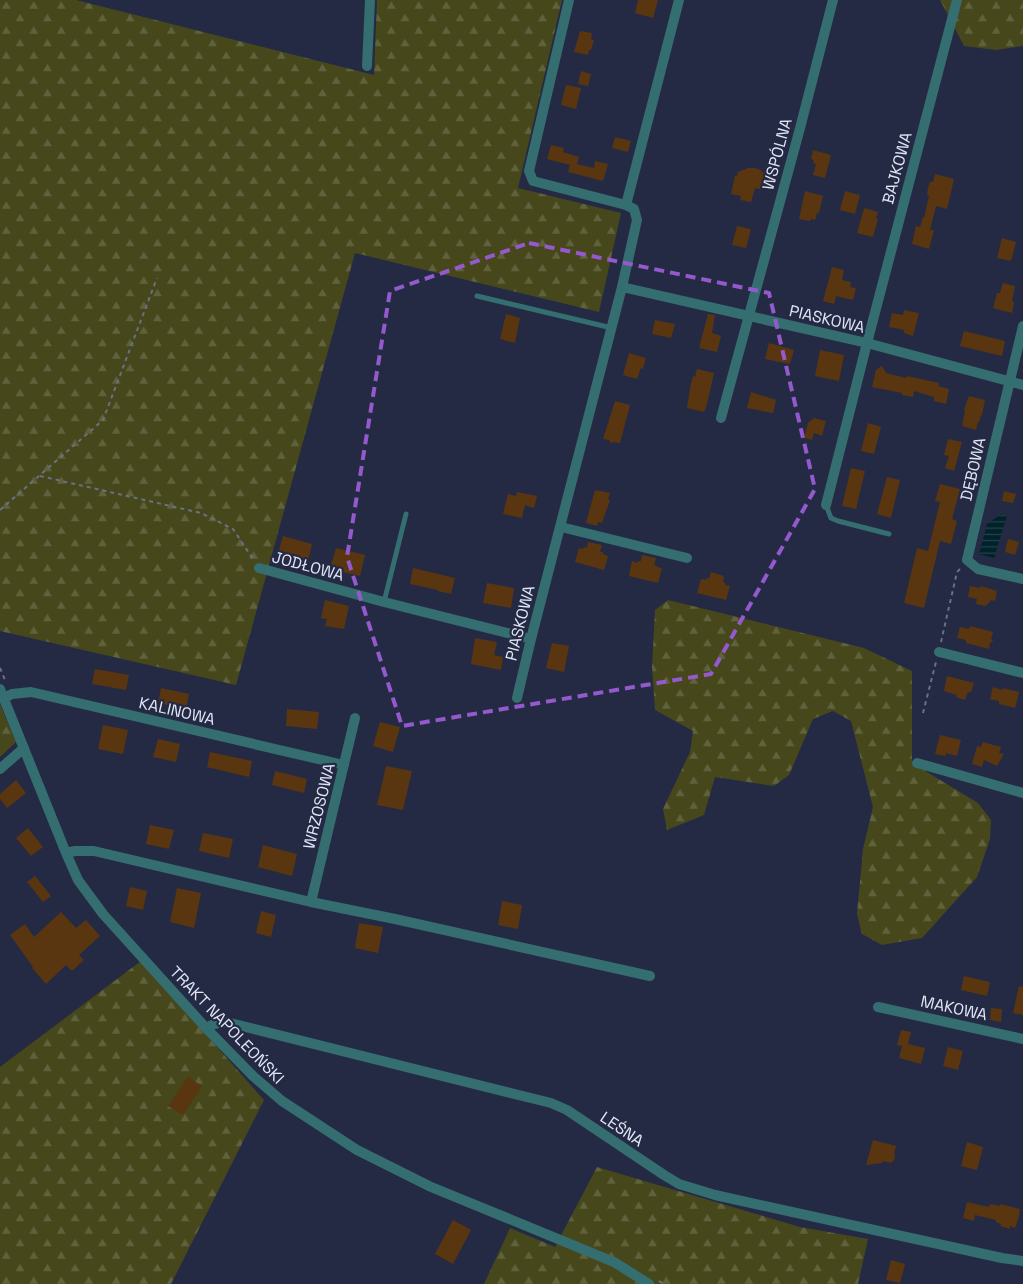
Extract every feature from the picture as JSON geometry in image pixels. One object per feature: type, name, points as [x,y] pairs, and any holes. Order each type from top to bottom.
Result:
[{"type":"street","points":[[367,66],[370,0]]},
{"type":"street","points":[[569,0],[529,171],[533,181],[626,205],[679,0]]},
{"type":"street","name":"WSPÓLNA","points":[[721,418],[799,132],[832,0]]},
{"type":"street","name":"BAJKOWA","points":[[826,505],[957,0]]},
{"type":"street","name":"PIASKOWA","points":[[517,698],[612,328],[637,220],[634,210],[626,205]]},
{"type":"street","name":"PIASKOWA","points":[[622,287],[867,343],[1023,384]]},
{"type":"street","name":"DĘBOWA","points":[[967,560],[1023,326]]},
{"type":"street","points":[[561,527],[687,558]]},
{"type":"street","points":[[967,560],[978,569],[1023,579]]},
{"type":"street","name":"JODŁOWA","points":[[259,568],[531,639]]},
{"type":"street","points":[[939,652],[1023,673]]},
{"type":"street","name":"KALINOWA","points":[[2,693],[32,692],[344,765]]},
{"type":"street","name":"TRAKT NAPOLEOŃSKI","points":[[2,693],[78,880],[103,914],[206,1028],[253,1076],[282,1101],[356,1150],[429,1186],[614,1262],[649,1284]]},
{"type":"street","name":"WRZOSOWA","points":[[311,902],[355,718]]},
{"type":"street","points":[[0,769],[24,748]]},
{"type":"street","points":[[917,763],[1023,793]]},
{"type":"street","points":[[66,853],[75,851],[94,852],[311,902],[650,976]]},
{"type":"street","name":"MAKOWA","points":[[878,1007],[1023,1039]]},
{"type":"street","name":"LEŚNA","points":[[206,1028],[214,1024],[226,1022],[551,1103],[567,1110],[680,1184],[715,1194],[1002,1258],[1023,1261]]},
{"type":"lane","points":[[477,296],[612,328]]},
{"type":"lane","points":[[826,505],[831,518],[889,534]]},
{"type":"lane","points":[[384,602],[406,514]]},
{"type":"path","points":[[0,510],[103,420],[157,278]]},
{"type":"path","name":"JODŁOWA","points":[[40,476],[200,512],[233,529],[259,568]]},
{"type":"path","points":[[923,713],[957,572],[967,560]]},
{"type":"highlighted area","points":[[529,243],[769,293],[815,489],[711,674],[402,726],[347,557],[390,291]]},
{"type":"green space","points":[[0,0],[76,0],[374,75],[377,0],[562,0],[518,188],[621,213],[599,312],[355,253],[236,685],[0,631]]},
{"type":"green space","points":[[940,0],[1023,0],[1023,46],[996,50],[964,46]]},
{"type":"green space","points":[[668,600],[864,648],[912,671],[912,763],[978,803],[991,820],[990,839],[977,877],[922,938],[882,945],[862,934],[857,914],[863,849],[873,807],[851,721],[833,711],[813,719],[789,775],[774,786],[715,777],[704,815],[667,830],[663,809],[690,752],[693,731],[655,710],[652,667],[655,610]]},
{"type":"green space","points":[[0,704],[16,742],[0,757]]},
{"type":"green space","points":[[141,961],[264,1100],[171,1284],[0,1284],[0,1067]]},
{"type":"green space","points":[[597,1167],[800,1227],[868,1239],[858,1284],[484,1284],[510,1228],[555,1247]]},
{"type":"water","points":[[1001,514],[1007,516],[994,558],[979,554],[987,524]]},
{"type":"building","points":[[638,0],[658,0],[653,18],[635,13]]},
{"type":"building","points":[[580,31],[592,33],[591,39],[594,40],[588,55],[574,52]]},
{"type":"building","points":[[581,71],[591,74],[588,86],[578,84]]},
{"type":"building","points":[[566,85],[581,88],[576,109],[561,105]]},
{"type":"building","points":[[615,137],[631,141],[628,152],[612,148]]},
{"type":"building","points":[[551,145],[564,148],[563,152],[579,157],[577,164],[594,168],[595,161],[608,164],[603,181],[568,172],[570,165],[547,159]]},
{"type":"building","points":[[813,150],[831,155],[825,178],[813,175],[816,164],[811,159]]},
{"type":"building","points":[[748,168],[755,168],[767,173],[764,190],[755,188],[751,202],[740,200],[741,196],[731,194],[735,176],[737,176],[738,172]]},
{"type":"building","points":[[935,174],[954,179],[947,209],[936,206],[930,230],[934,230],[929,249],[912,244],[916,226],[920,227],[924,218],[929,196],[927,195],[928,188],[930,182],[933,182]]},
{"type":"building","points":[[805,191],[823,196],[819,213],[817,213],[815,220],[799,219]]},
{"type":"building","points":[[845,191],[860,195],[855,214],[840,210]]},
{"type":"building","points":[[864,208],[878,212],[873,237],[857,233]]},
{"type":"building","points":[[737,226],[751,229],[746,248],[732,245]]},
{"type":"building","points":[[1002,238],[1016,242],[1011,261],[997,258]]},
{"type":"building","points":[[832,267],[844,270],[842,280],[851,282],[850,287],[856,288],[853,300],[836,296],[834,304],[823,301]]},
{"type":"building","points":[[1003,283],[1015,286],[1012,313],[993,308],[997,293],[1000,293]]},
{"type":"building","points":[[904,310],[919,313],[913,336],[904,333],[904,330],[889,327],[892,313],[903,315]]},
{"type":"building","points":[[506,314],[520,318],[515,343],[500,339]]},
{"type":"building","points":[[708,314],[715,315],[712,333],[721,336],[717,352],[699,348]]},
{"type":"building","points":[[655,320],[675,324],[671,338],[652,334]]},
{"type":"building","points":[[964,331],[1005,341],[1002,356],[960,346]]},
{"type":"building","points":[[769,343],[794,350],[790,364],[765,359]]},
{"type":"building","points":[[820,350],[844,355],[839,381],[815,376]]},
{"type":"building","points":[[629,353],[646,358],[643,369],[641,368],[637,379],[623,375]]},
{"type":"building","points":[[882,366],[886,373],[939,383],[938,386],[949,389],[946,404],[934,401],[934,397],[914,391],[913,397],[872,387],[876,370]]},
{"type":"building","points":[[697,369],[714,373],[704,412],[687,408],[693,376],[695,377]]},
{"type":"building","points":[[751,392],[776,400],[773,413],[747,408]]},
{"type":"building","points":[[969,396],[985,400],[976,430],[962,426],[964,410]]},
{"type":"building","points":[[615,401],[630,405],[620,443],[611,443],[609,440],[603,439]]},
{"type":"building","points":[[814,418],[826,421],[822,436],[814,433],[812,440],[804,438],[808,423]]},
{"type":"building","points":[[868,423],[881,427],[874,454],[861,451]]},
{"type":"building","points":[[948,439],[962,442],[954,471],[945,468],[949,456],[944,455]]},
{"type":"building","points":[[851,468],[865,471],[856,509],[842,506]]},
{"type":"building","points":[[887,477],[900,480],[891,518],[877,514]]},
{"type":"building","points":[[940,484],[960,489],[952,519],[957,521],[951,544],[940,541],[924,608],[904,603],[917,548],[928,551],[940,502],[935,501]]},
{"type":"building","points":[[595,490],[610,493],[608,499],[610,500],[602,523],[598,522],[597,526],[586,523]]},
{"type":"building","points":[[1004,491],[1016,494],[1013,503],[1002,501]]},
{"type":"building","points":[[517,492],[537,496],[534,508],[525,505],[522,518],[503,514],[508,494],[516,496]]},
{"type":"building","points":[[283,536],[312,544],[307,565],[277,557]]},
{"type":"building","points":[[1008,539],[1019,542],[1015,555],[1005,552]]},
{"type":"building","points":[[588,542],[602,545],[600,552],[608,556],[604,570],[575,562],[579,548],[587,548]]},
{"type":"building","points":[[336,548],[365,555],[360,576],[330,569]]},
{"type":"building","points":[[642,555],[656,558],[654,565],[662,568],[658,583],[629,576],[632,561],[637,563],[641,561]]},
{"type":"building","points":[[413,568],[455,578],[451,594],[410,584]]},
{"type":"building","points":[[711,572],[724,576],[723,582],[725,585],[730,586],[726,600],[697,593],[701,579],[709,579]]},
{"type":"building","points":[[487,583],[514,588],[511,608],[483,603]]},
{"type":"building","points":[[970,586],[980,588],[981,586],[997,591],[995,601],[991,600],[986,606],[976,604],[977,599],[968,597]]},
{"type":"building","points":[[325,600],[349,606],[344,629],[325,626],[327,619],[321,618]]},
{"type":"building","points":[[970,626],[993,632],[991,638],[993,641],[990,643],[989,649],[966,643],[966,640],[957,638],[960,627],[969,629]]},
{"type":"building","points":[[475,638],[497,642],[494,655],[503,657],[501,670],[471,664]]},
{"type":"building","points":[[552,643],[569,646],[564,672],[546,668]]},
{"type":"building","points":[[95,669],[129,675],[126,690],[92,684]]},
{"type":"building","points":[[947,676],[974,683],[971,692],[968,692],[965,700],[944,691]]},
{"type":"building","points":[[993,687],[1019,692],[1015,708],[999,704],[999,701],[990,699]]},
{"type":"building","points":[[161,688],[189,694],[186,709],[158,703]]},
{"type":"building","points":[[287,709],[319,712],[317,729],[286,726]]},
{"type":"building","points":[[380,722],[400,727],[393,752],[373,746]]},
{"type":"building","points":[[103,725],[128,730],[123,754],[98,749]]},
{"type":"building","points":[[940,735],[961,740],[957,756],[946,753],[946,756],[935,754]]},
{"type":"building","points":[[158,739],[180,744],[176,762],[153,757]]},
{"type":"building","points":[[983,742],[1001,747],[999,753],[1004,754],[997,766],[984,760],[982,767],[972,764],[977,746],[981,747]]},
{"type":"building","points":[[210,752],[252,761],[249,777],[207,767]]},
{"type":"building","points":[[386,766],[412,771],[403,810],[377,805]]},
{"type":"building","points":[[275,771],[307,779],[304,793],[272,785]]},
{"type":"building","points":[[16,780],[26,793],[7,808],[0,799],[0,794]]},
{"type":"building","points":[[150,825],[174,830],[169,849],[146,844]]},
{"type":"building","points":[[28,828],[43,847],[31,856],[16,838]]},
{"type":"building","points":[[203,833],[233,839],[229,858],[199,851]]},
{"type":"building","points":[[263,845],[297,854],[292,876],[258,867]]},
{"type":"building","points":[[35,876],[51,896],[43,902],[27,882]]},
{"type":"building","points":[[130,887],[147,891],[143,910],[126,906]]},
{"type":"building","points":[[177,888],[201,893],[194,928],[170,922]]},
{"type":"building","points":[[502,901],[522,905],[518,929],[498,925]]},
{"type":"building","points":[[261,911],[276,915],[271,937],[256,933]]},
{"type":"building","points":[[61,912],[76,928],[86,920],[100,936],[79,955],[84,960],[72,971],[66,965],[46,984],[32,968],[10,935],[25,924],[34,937]]},
{"type":"building","points":[[359,923],[383,927],[378,953],[355,948]]},
{"type":"building","points":[[964,976],[990,982],[987,996],[961,990]]},
{"type":"building","points":[[1019,986],[1023,987],[1023,1015],[1013,1013]]},
{"type":"building","points":[[991,1008],[1002,1009],[1001,1022],[990,1020]]},
{"type":"building","points":[[901,1030],[911,1032],[908,1044],[925,1048],[921,1064],[899,1058],[902,1046],[897,1045]]},
{"type":"building","points":[[948,1047],[963,1051],[958,1070],[943,1066]]},
{"type":"building","points":[[188,1077],[202,1086],[183,1115],[168,1106]]},
{"type":"building","points":[[873,1140],[896,1146],[895,1157],[891,1163],[883,1161],[882,1163],[866,1165]]},
{"type":"building","points":[[967,1142],[983,1147],[977,1170],[961,1166]]},
{"type":"building","points":[[967,1202],[989,1207],[990,1204],[1000,1206],[1000,1204],[1020,1209],[1015,1228],[1010,1226],[1010,1229],[1000,1226],[1001,1224],[996,1222],[996,1220],[975,1215],[974,1221],[963,1218]]},
{"type":"building","points":[[453,1220],[471,1230],[453,1264],[435,1254]]},
{"type":"building","points":[[891,1260],[905,1264],[900,1283],[886,1280]]}]
